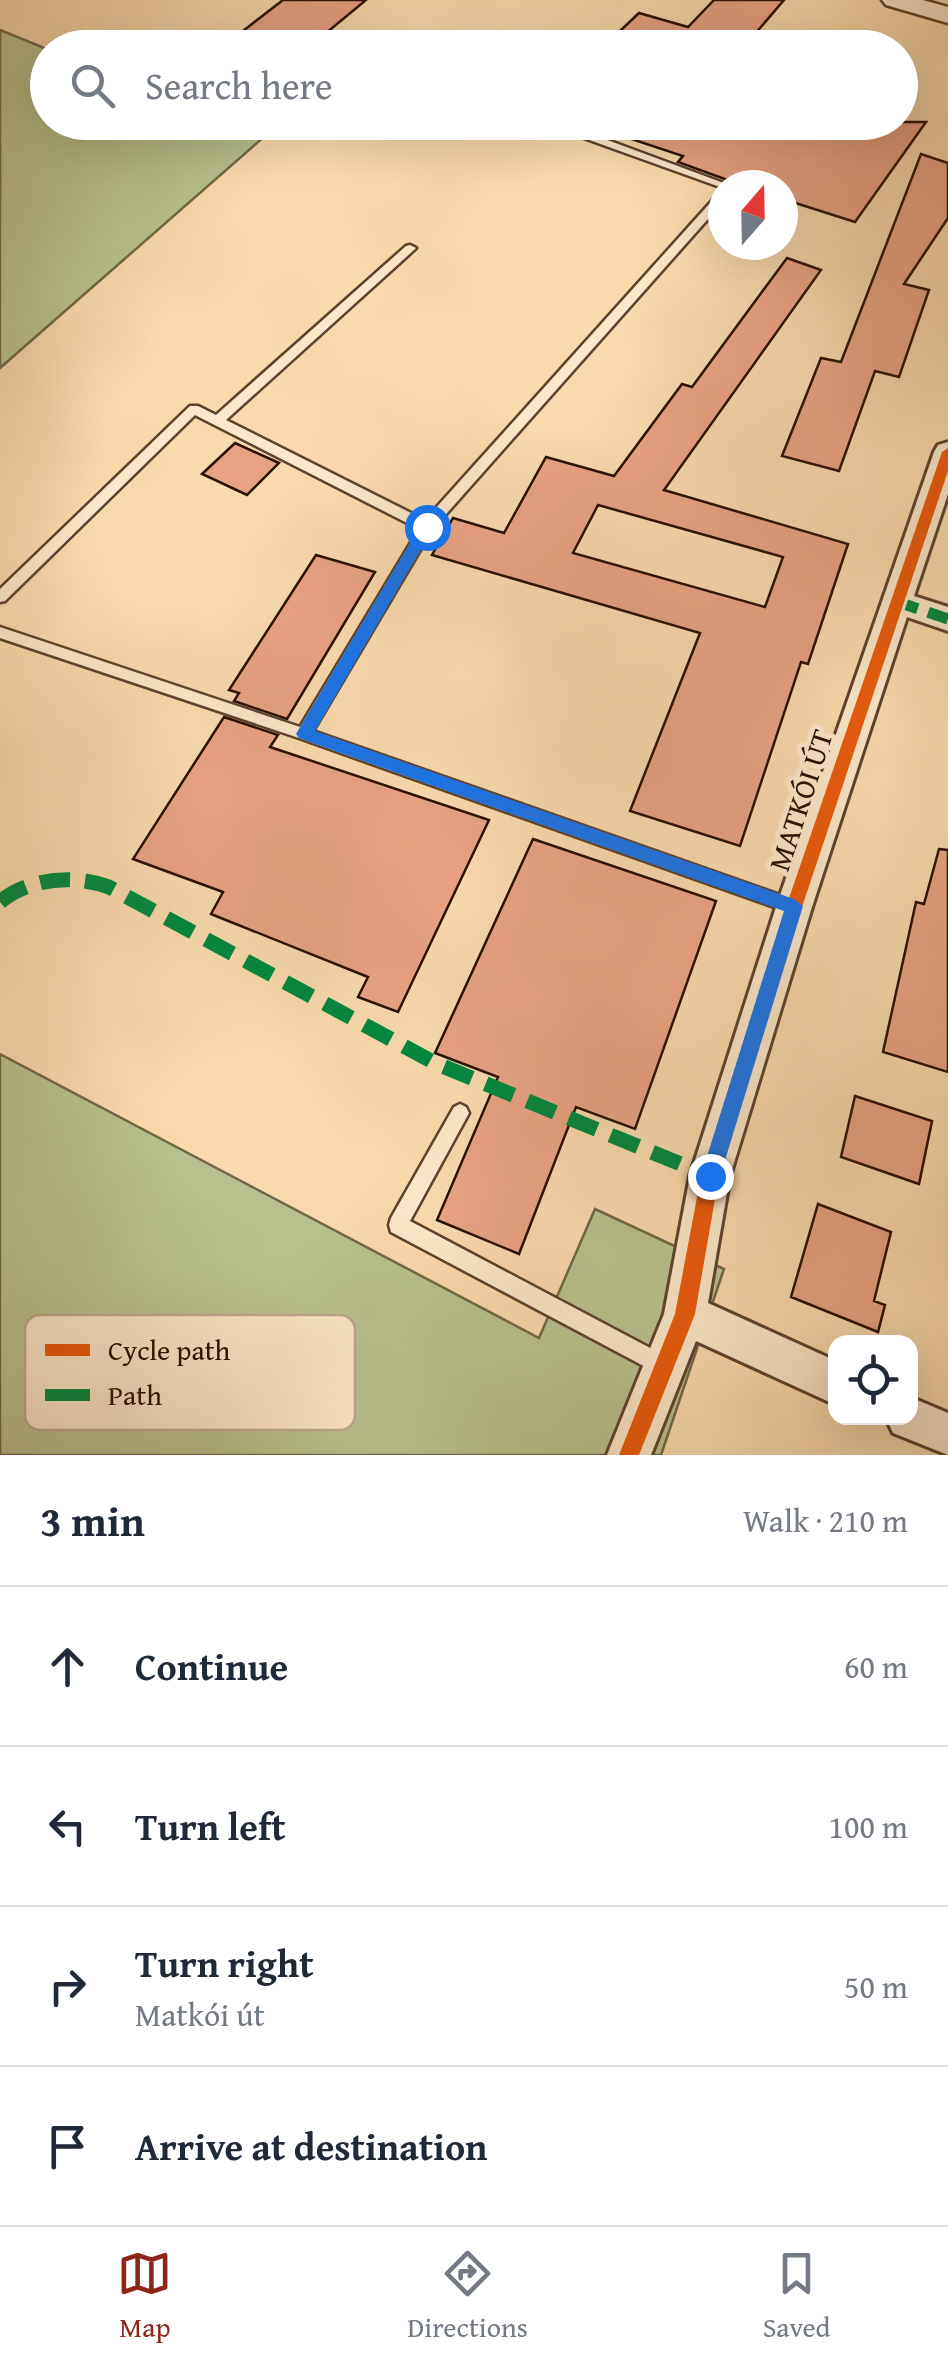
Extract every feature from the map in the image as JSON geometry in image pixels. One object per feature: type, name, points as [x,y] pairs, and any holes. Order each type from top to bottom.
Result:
[{"type":"street","points":[[896,0],[948,15]]},
{"type":"street","name":"MATKÓI ÚT","points":[[629,1455],[685,1314],[710,1176],[794,906],[948,452]]},
{"type":"street","points":[[895,601],[948,619]]},
{"type":"street","points":[[685,1314],[828,1380]]},
{"type":"street","points":[[918,1422],[948,1436]]},
{"type":"lane","points":[[600,140],[708,179]]},
{"type":"lane","points":[[304,734],[427,527],[708,213]]},
{"type":"lane","points":[[217,421],[410,248]]},
{"type":"lane","points":[[0,597],[194,409],[427,527]]},
{"type":"lane","points":[[0,632],[794,906]]},
{"type":"lane","points":[[460,1113],[398,1225],[665,1366]]},
{"type":"green space","points":[[0,30],[30,42],[30,140],[260,140],[0,368]]},
{"type":"green space","points":[[0,1054],[539,1338],[595,1209],[724,1269],[661,1455],[0,1455]]},
{"type":"building","points":[[283,0],[366,0],[330,30],[244,30]]},
{"type":"building","points":[[714,0],[784,0],[758,30],[621,30],[639,13],[688,27]]},
{"type":"building","points":[[634,140],[913,140],[855,222],[798,204],[798,170],[708,173],[678,162],[683,156]]},
{"type":"building","points":[[921,154],[948,163],[948,218],[904,284],[929,290],[899,377],[875,371],[839,471],[782,456],[821,358],[841,362]]},
{"type":"building","points":[[786,260],[821,270],[664,490],[848,544],[808,664],[801,662],[740,846],[630,811],[700,633],[432,555],[453,518],[504,533],[546,457],[614,476],[682,384],[692,387]],"holes":[[[598,505],[783,557],[765,607],[573,553]]]},
{"type":"building","points":[[235,443],[279,463],[247,495],[202,474]]},
{"type":"building","points":[[316,555],[375,572],[287,719],[234,701],[239,693],[229,690]]},
{"type":"building","points":[[224,717],[278,735],[270,747],[489,820],[398,1012],[358,997],[368,977],[211,914],[223,892],[133,859]]},
{"type":"building","points":[[533,839],[716,901],[635,1129],[576,1107],[519,1254],[437,1220],[498,1077],[435,1053]]},
{"type":"building","points":[[939,849],[948,850],[948,1072],[883,1052],[916,902],[924,904]]},
{"type":"building","points":[[855,1096],[932,1121],[919,1184],[841,1157]]},
{"type":"building","points":[[818,1204],[891,1232],[874,1301],[885,1305],[878,1332],[791,1297]]},
{"type":"marked path","points":[[895,601],[948,619]]},
{"type":"marked path","points":[[0,902],[19,889],[44,882],[82,881],[109,887],[435,1063],[710,1176]]},
{"type":"cycle path","points":[[629,1455],[685,1314],[710,1176],[794,907],[948,452]]},
{"type":"route","points":[[427,527],[304,734],[794,906],[710,1176]]}]
